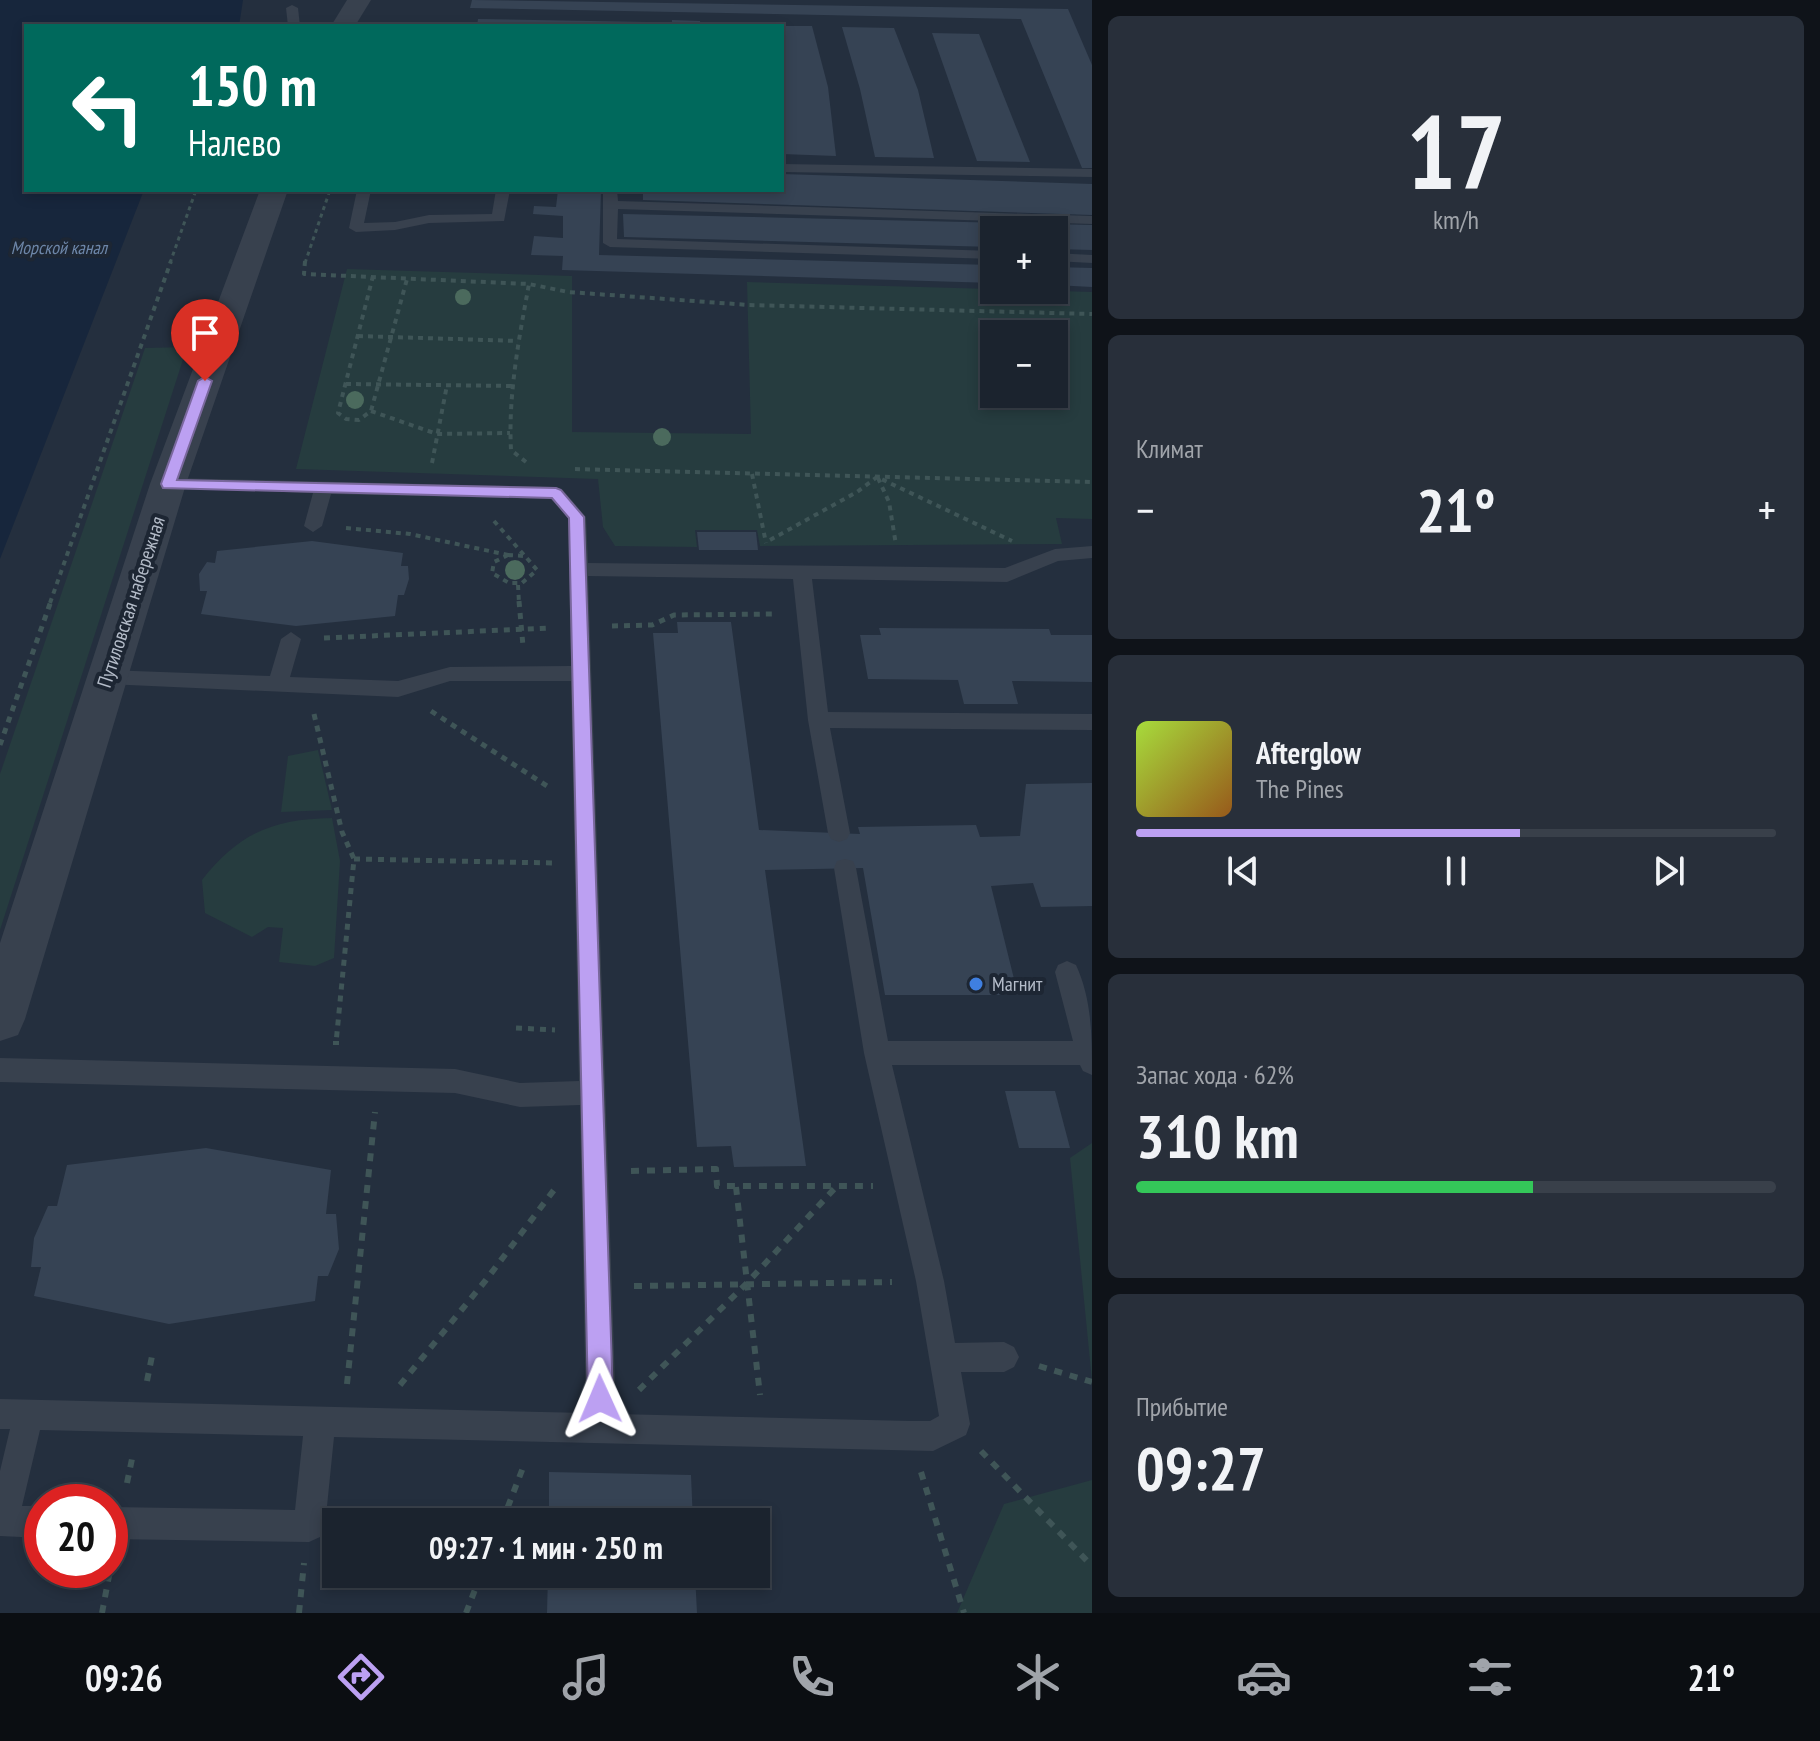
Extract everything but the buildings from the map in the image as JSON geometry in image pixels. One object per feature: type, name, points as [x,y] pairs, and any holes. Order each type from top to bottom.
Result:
[{"type":"street","points":[[344,24],[359,0]]},
{"type":"street","name":"Путиловская набережная","points":[[0,1019],[168,484],[273,192]]},
{"type":"lane","points":[[292,8],[294,24]]},
{"type":"lane","points":[[784,168],[1092,173]]},
{"type":"lane","points":[[364,192],[356,228],[395,226],[429,219],[499,218],[503,192]]},
{"type":"lane","points":[[980,255],[610,243],[610,198],[1092,220]]},
{"type":"lane","points":[[1068,258],[1092,259]]},
{"type":"lane","points":[[168,484],[556,493],[577,517],[601,1428]]},
{"type":"lane","points":[[313,526],[323,488]]},
{"type":"lane","points":[[578,569],[1007,575],[1047,558],[1092,552]]},
{"type":"lane","points":[[802,574],[818,720],[839,833]]},
{"type":"lane","points":[[278,685],[291,639]]},
{"type":"lane","points":[[107,677],[398,689],[450,674],[581,673]]},
{"type":"lane","points":[[818,720],[1092,722]]},
{"type":"lane","points":[[24,1522],[3,1522],[14,1415],[910,1436],[933,1436],[955,1424],[930,1281],[877,1053],[845,868]]},
{"type":"lane","points":[[877,1053],[1091,1058],[1067,972]]},
{"type":"lane","points":[[0,1070],[455,1081],[520,1095],[592,1093]]},
{"type":"lane","points":[[945,1358],[1004,1357]]},
{"type":"lane","points":[[128,1523],[309,1526],[344,1422]]},
{"type":"path","points":[[0,745],[195,192]]},
{"type":"path","points":[[329,192],[314,231],[304,274],[529,284],[568,292],[749,305],[1092,314]]},
{"type":"path","points":[[373,276],[338,413],[346,419],[359,420],[371,411],[407,279]]},
{"type":"path","points":[[529,284],[518,341],[510,433],[511,450],[538,468]]},
{"type":"path","points":[[358,336],[518,341]]},
{"type":"path","points":[[346,384],[515,386]]},
{"type":"path","points":[[426,491],[447,385]]},
{"type":"path","points":[[371,411],[437,434],[510,433]]},
{"type":"path","points":[[574,469],[1092,482]]},
{"type":"path","points":[[752,474],[766,545],[877,477]]},
{"type":"path","points":[[877,477],[889,502],[896,547]]},
{"type":"path","points":[[877,477],[1047,558]]},
{"type":"path","points":[[313,526],[410,534],[525,556],[537,570],[531,580],[518,585],[503,583],[492,573],[494,562],[508,555]]},
{"type":"path","points":[[518,585],[523,629],[523,675]]},
{"type":"path","points":[[291,639],[652,625],[674,615],[807,614]]},
{"type":"path","points":[[307,686],[342,832],[354,859],[332,1078]]},
{"type":"path","points":[[398,689],[585,810]]},
{"type":"path","points":[[354,859],[586,863]]},
{"type":"path","points":[[344,1422],[378,1079]]},
{"type":"path","points":[[344,1422],[486,1280],[593,1137]]},
{"type":"path","points":[[594,1172],[716,1169],[717,1186],[910,1186]]},
{"type":"path","points":[[736,1186],[764,1432]]},
{"type":"path","points":[[601,1428],[747,1283],[836,1187]]},
{"type":"path","points":[[597,1287],[930,1281]]},
{"type":"path","points":[[1004,1357],[1092,1382]]},
{"type":"path","points":[[955,1424],[1092,1566]]},
{"type":"path","points":[[507,1508],[539,1427]]},
{"type":"path","points":[[910,1436],[964,1613]]},
{"type":"path","points":[[299,1613],[309,1526]]},
{"type":"path","points":[[102,1613],[107,1588]]},
{"type":"path","points":[[466,1613],[476,1588]]},
{"type":"green space","points":[[347,269],[572,276],[572,432],[751,434],[747,282],[980,289],[980,304],[1068,304],[1068,291],[1092,292],[1092,519],[1056,518],[1062,544],[760,546],[757,530],[695,530],[697,547],[615,546],[603,527],[598,479],[296,469]]},
{"type":"green space","points":[[187,347],[0,930],[0,774],[145,348]]},
{"type":"green space","points":[[318,750],[332,810],[281,812],[288,756]]},
{"type":"green space","points":[[332,818],[340,861],[334,958],[315,966],[279,962],[283,928],[268,927],[252,937],[205,913],[202,880],[244,840],[275,826]]},
{"type":"green space","points":[[1092,1143],[1092,1381],[1070,1158]]},
{"type":"green space","points":[[1092,1480],[1092,1613],[957,1613],[1004,1504]]},
{"type":"water","name":"Морской канал","points":[[0,0],[243,0],[239,24],[24,24],[24,192],[143,192],[0,559]]},
{"type":"place","name":"Магнит","points":[[976,984]]},
{"type":"route","points":[[205,381],[168,484],[556,493],[577,517],[600,1399]]}]
